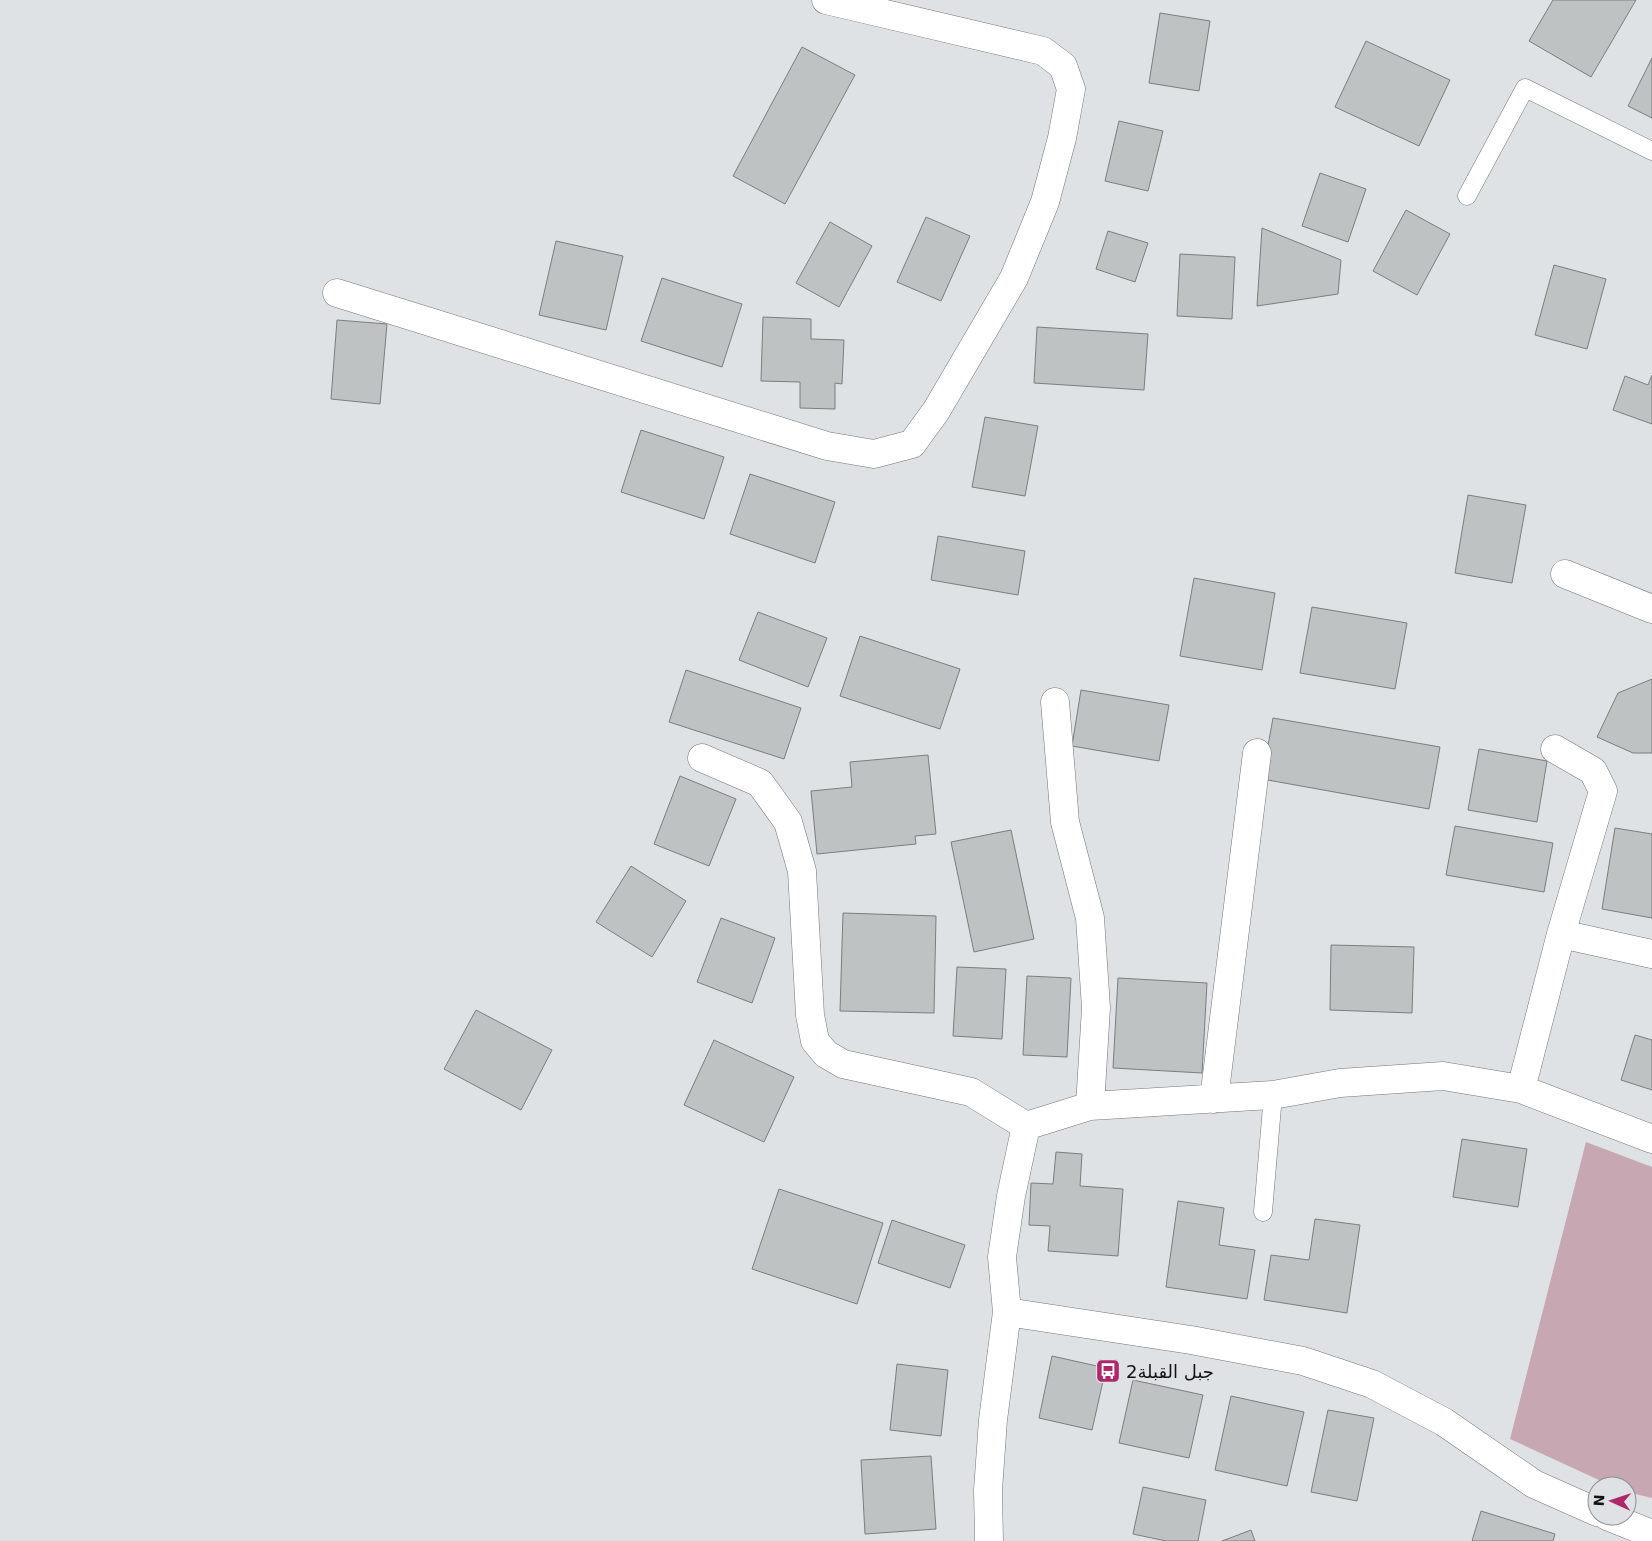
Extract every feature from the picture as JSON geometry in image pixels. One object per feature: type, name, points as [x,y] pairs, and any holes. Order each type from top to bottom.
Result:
[{"type":"street","points":[[337,294],[827,446],[874,454],[912,444],[936,411],[1014,278],[1044,202],[1062,138],[1071,89],[1063,66],[1043,51],[826,0]]},
{"type":"street","points":[[1565,574],[1652,608]]},
{"type":"street","points":[[1055,702],[1065,822],[1090,918],[1096,1008],[1090,1106]]},
{"type":"street","points":[[1521,1089],[1561,934],[1603,791],[1593,771],[1555,749]]},
{"type":"street","points":[[1214,1099],[1257,753]]},
{"type":"street","points":[[702,758],[760,783],[788,822],[802,871],[810,1015],[816,1041],[826,1054],[843,1064],[971,1092],[1026,1126],[1090,1106],[1273,1095],[1340,1083],[1443,1076],[1521,1089],[1652,1139]]},
{"type":"street","points":[[1561,934],[1652,954]]},
{"type":"street","points":[[989,1541],[988,1490],[993,1420],[1007,1312],[1002,1256],[1011,1196],[1026,1126]]},
{"type":"street","points":[[1007,1312],[1191,1340],[1303,1361],[1372,1384],[1444,1422],[1534,1484],[1587,1508]]},
{"type":"street","points":[[1632,1526],[1652,1534]]},
{"type":"lane","points":[[1467,196],[1525,88],[1652,151]]},
{"type":"lane","points":[[1263,1212],[1273,1095]]},
{"type":"shaded area","points":[[1586,1142],[1652,1167],[1652,1498],[1637,1494],[1637,1476],[1590,1476],[1510,1439]]},
{"type":"building","points":[[1553,0],[1636,0],[1591,77],[1529,41]]},
{"type":"building","points":[[1160,13],[1210,21],[1199,91],[1149,83]]},
{"type":"building","points":[[1366,41],[1450,80],[1419,146],[1335,107]]},
{"type":"building","points":[[802,47],[855,75],[785,204],[733,176]]},
{"type":"building","points":[[1652,58],[1652,118],[1628,106]]},
{"type":"building","points":[[1119,121],[1163,131],[1148,191],[1105,181]]},
{"type":"building","points":[[1320,173],[1366,189],[1348,242],[1302,226]]},
{"type":"building","points":[[1406,210],[1450,234],[1417,295],[1373,271]]},
{"type":"building","points":[[926,217],[970,236],[941,301],[897,282]]},
{"type":"building","points":[[830,222],[872,246],[839,307],[796,283]]},
{"type":"building","points":[[1262,228],[1341,260],[1338,294],[1257,306]]},
{"type":"building","points":[[1108,231],[1148,243],[1135,282],[1096,269]]},
{"type":"building","points":[[556,241],[623,256],[606,330],[539,315]]},
{"type":"building","points":[[1180,254],[1235,257],[1232,319],[1177,316]]},
{"type":"building","points":[[1554,265],[1606,279],[1587,349],[1535,335]]},
{"type":"building","points":[[662,278],[742,304],[722,367],[641,341]]},
{"type":"building","points":[[763,317],[811,319],[811,339],[844,340],[842,384],[835,383],[835,409],[800,408],[800,382],[761,381]]},
{"type":"building","points":[[337,320],[387,324],[380,404],[331,399]]},
{"type":"building","points":[[1037,327],[1148,334],[1144,390],[1034,383]]},
{"type":"building","points":[[1652,375],[1652,424],[1613,410],[1625,376],[1648,385]]},
{"type":"building","points":[[985,417],[1038,426],[1025,496],[972,487]]},
{"type":"building","points":[[641,430],[724,457],[704,519],[621,492]]},
{"type":"building","points":[[750,474],[835,502],[815,563],[730,534]]},
{"type":"building","points":[[1468,495],[1526,505],[1512,583],[1455,573]]},
{"type":"building","points":[[938,536],[1025,551],[1018,595],[931,580]]},
{"type":"building","points":[[1194,578],[1275,593],[1262,670],[1180,656]]},
{"type":"building","points":[[1312,607],[1407,623],[1395,689],[1300,673]]},
{"type":"building","points":[[758,612],[827,638],[808,687],[739,660]]},
{"type":"building","points":[[860,636],[960,669],[940,729],[840,696]]},
{"type":"building","points":[[686,670],[801,708],[784,759],[669,722]]},
{"type":"building","points":[[1652,679],[1652,753],[1633,753],[1597,737],[1618,693]]},
{"type":"building","points":[[1081,690],[1169,705],[1159,761],[1072,746]]},
{"type":"building","points":[[1273,718],[1440,747],[1429,809],[1262,779]]},
{"type":"building","points":[[1479,749],[1547,761],[1537,822],[1468,810]]},
{"type":"building","points":[[928,755],[936,834],[915,836],[916,844],[817,854],[811,791],[852,787],[850,762]]},
{"type":"building","points":[[680,776],[736,799],[709,866],[654,844]]},
{"type":"building","points":[[1455,826],[1553,843],[1544,892],[1446,875]]},
{"type":"building","points":[[1615,828],[1652,834],[1652,918],[1602,909]]},
{"type":"building","points":[[1011,830],[1034,939],[974,952],[951,842]]},
{"type":"building","points":[[631,866],[686,901],[652,957],[596,922]]},
{"type":"building","points":[[843,913],[936,916],[934,1013],[840,1011]]},
{"type":"building","points":[[721,918],[775,938],[752,1003],[697,982]]},
{"type":"building","points":[[1331,945],[1414,947],[1412,1013],[1330,1010]]},
{"type":"building","points":[[957,967],[1006,969],[1002,1039],[953,1036]]},
{"type":"building","points":[[1027,976],[1071,978],[1067,1057],[1023,1055]]},
{"type":"building","points":[[1118,978],[1207,983],[1202,1073],[1113,1068]]},
{"type":"building","points":[[476,1010],[552,1050],[521,1110],[444,1069]]},
{"type":"building","points":[[1635,1035],[1652,1040],[1652,1090],[1621,1080]]},
{"type":"building","points":[[714,1040],[794,1077],[764,1142],[684,1105]]},
{"type":"building","points":[[1462,1139],[1527,1149],[1518,1207],[1453,1197]]},
{"type":"building","points":[[1056,1152],[1082,1154],[1080,1186],[1123,1189],[1118,1256],[1048,1251],[1050,1226],[1029,1225],[1031,1183],[1053,1184]]},
{"type":"building","points":[[779,1189],[883,1223],[857,1304],[752,1269]]},
{"type":"building","points":[[1178,1201],[1224,1208],[1219,1245],[1255,1250],[1247,1299],[1166,1287]]},
{"type":"building","points":[[1315,1219],[1360,1225],[1347,1313],[1264,1300],[1271,1255],[1309,1260]]},
{"type":"building","points":[[892,1220],[965,1245],[950,1288],[878,1263]]},
{"type":"building","points":[[1052,1356],[1106,1368],[1092,1430],[1039,1418]]},
{"type":"building","points":[[897,1364],[948,1370],[941,1436],[890,1430]]},
{"type":"building","points":[[1133,1380],[1203,1395],[1189,1458],[1119,1443]]},
{"type":"building","points":[[1231,1396],[1304,1412],[1287,1486],[1215,1470]]},
{"type":"building","points":[[1328,1410],[1374,1418],[1357,1501],[1311,1492]]},
{"type":"building","points":[[931,1456],[936,1529],[865,1534],[861,1460]]},
{"type":"building","points":[[1143,1487],[1206,1500],[1198,1541],[1166,1541],[1133,1534]]},
{"type":"building","points":[[1481,1511],[1555,1534],[1553,1541],[1472,1541]]},
{"type":"building","points":[[1251,1530],[1255,1541],[1222,1541]]},
{"type":"place","name":"جبل القبلة2","points":[[1108,1371]]}]
